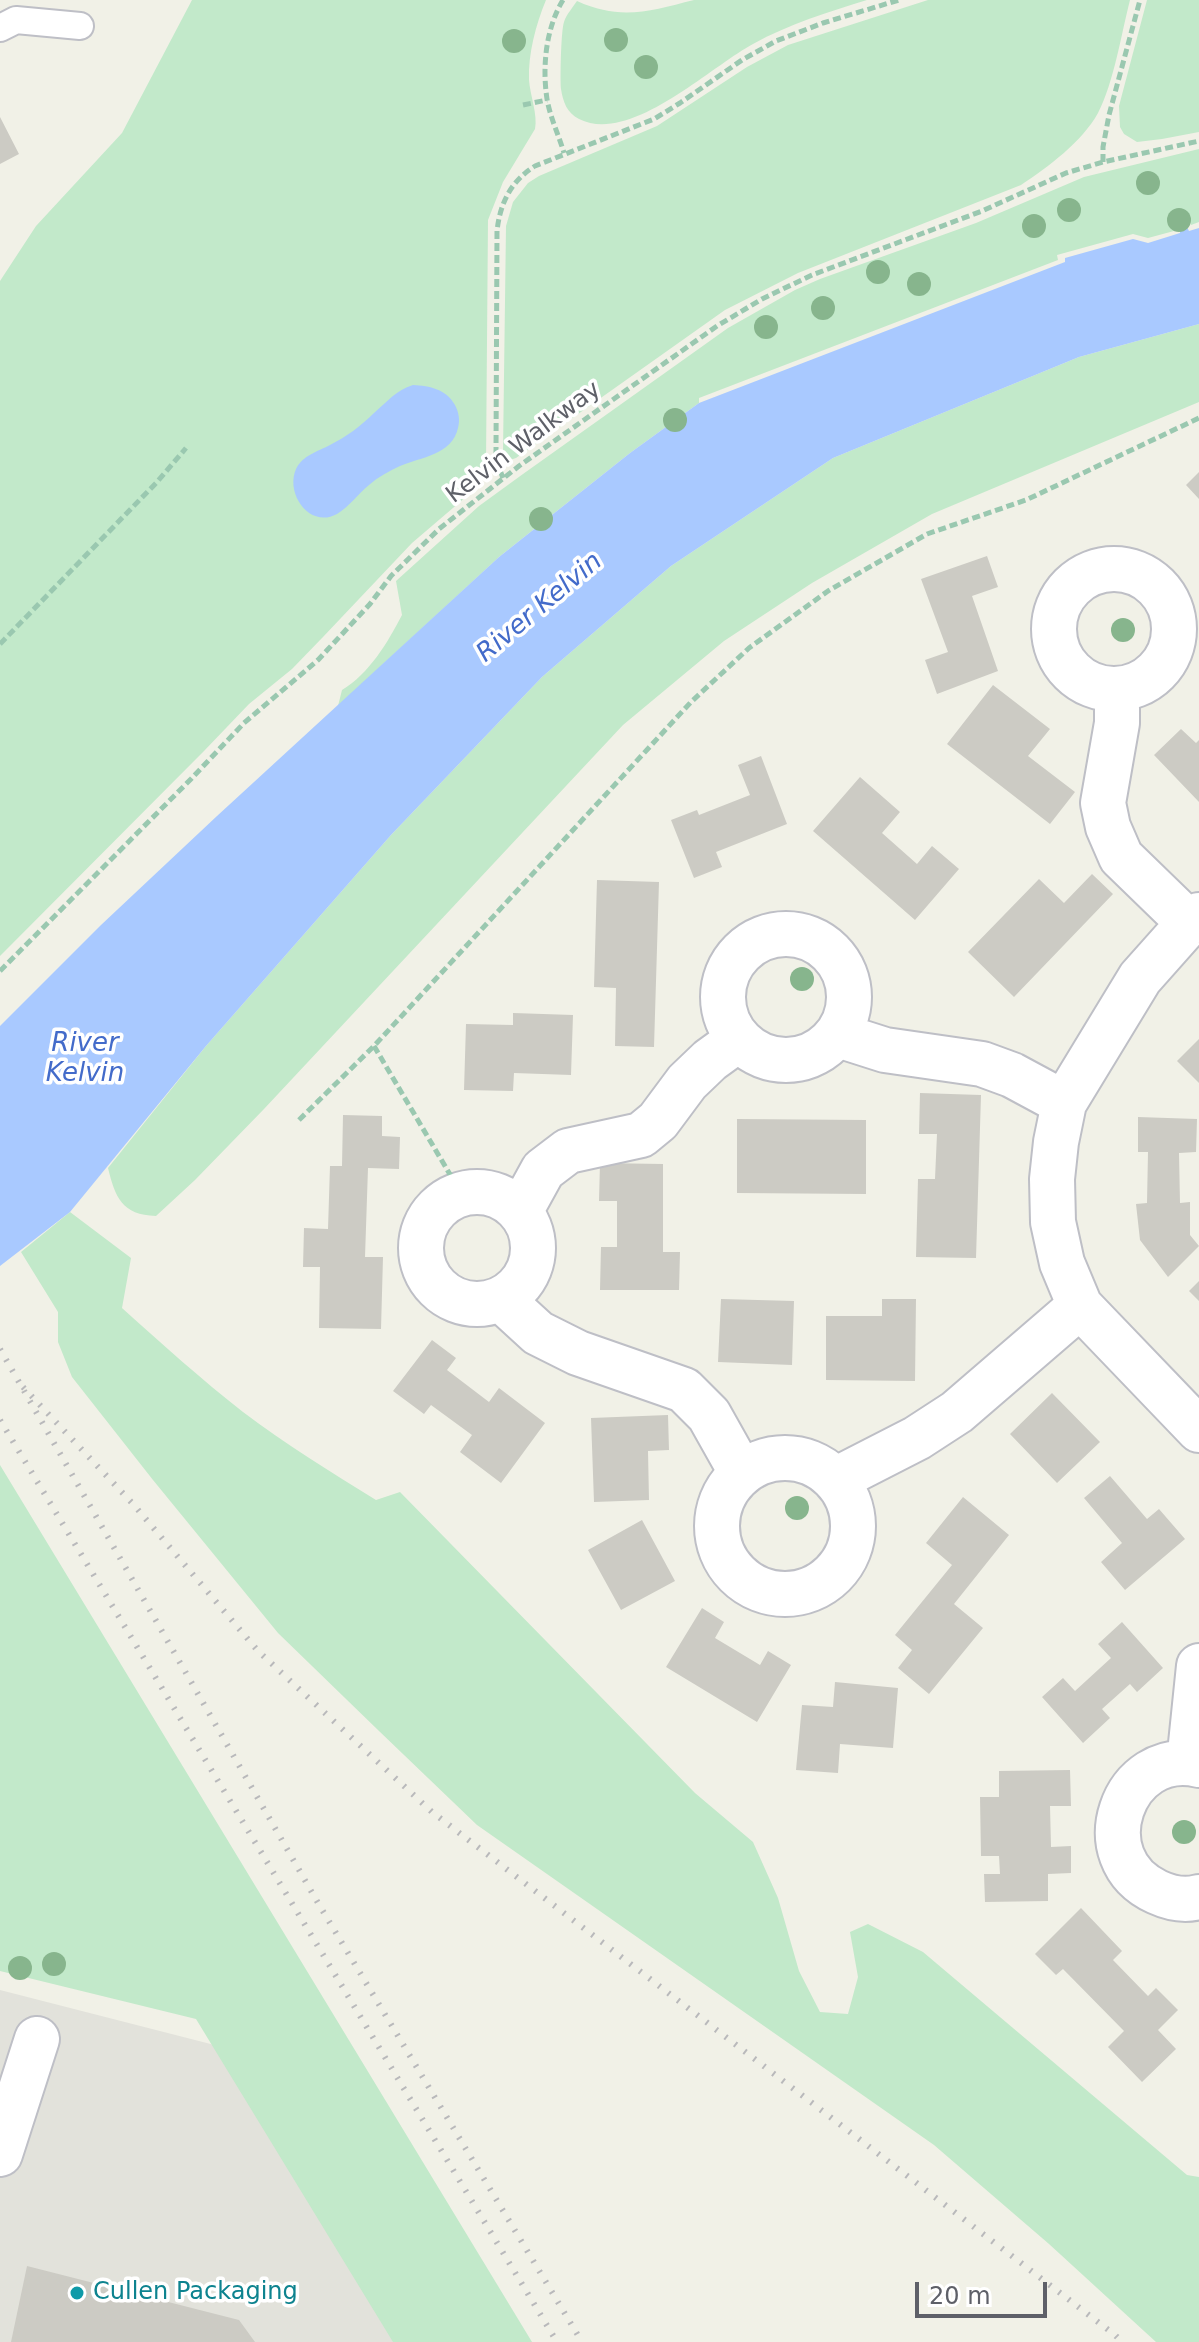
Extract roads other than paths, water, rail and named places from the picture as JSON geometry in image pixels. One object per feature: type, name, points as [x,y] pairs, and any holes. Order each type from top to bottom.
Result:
[{"type":"street","points":[[1117,691],[1117,723],[1103,803],[1108,827],[1121,857],[1194,919],[1140,978],[1064,1103],[1052,1179],[1053,1222],[1062,1263],[1080,1306],[1199,1430]]},
{"type":"street","points":[[797,933],[821,943],[839,961],[849,985],[848,1012],[838,1035],[816,1053],[789,1061],[761,1056],[739,1039],[725,1017],[722,991],[730,966],[747,946],[770,934],[797,933]]},
{"type":"street","points":[[838,1035],[885,1050],[982,1064],[1012,1075],[1064,1103]]},
{"type":"street","points":[[521,1210],[543,1170],[568,1151],[641,1135],[658,1121],[687,1082],[739,1039]]},
{"type":"street","points":[[482,1191],[503,1197],[521,1210],[533,1234],[533,1260],[522,1283],[502,1300],[482,1305],[461,1303],[442,1293],[429,1278],[421,1259],[421,1238],[428,1218],[442,1203],[461,1193],[482,1191]]},
{"type":"street","points":[[502,1300],[538,1333],[578,1353],[684,1390],[709,1415],[741,1472]]},
{"type":"street","points":[[835,1480],[917,1438],[957,1412],[1080,1306]]},
{"type":"street","points":[[790,1457],[815,1464],[835,1480],[850,1505],[853,1535],[843,1562],[822,1584],[794,1594],[765,1592],[739,1577],[721,1553],[715,1524],[723,1495],[741,1472],[764,1460],[790,1457]]},
{"type":"street","points":[[1199,1666],[1194,1764],[1164,1765],[1142,1777],[1126,1797],[1117,1820],[1118,1846],[1128,1869],[1145,1887],[1168,1897],[1199,1897]]},
{"type":"street","points":[[0,2154],[37,2039]]},
{"type":"lane","points":[[0,28],[16,20],[80,26]]},
{"type":"water","name":"River Kelvin","points":[[1187,227],[1189,231],[1199,228],[1199,324],[1079,357],[833,458],[671,566],[542,677],[391,835],[206,1046],[70,1212],[0,1266],[0,1026],[101,925],[499,557],[630,453],[699,403],[1065,262],[1065,258],[1133,239],[1148,243],[1180,233]]},
{"type":"water","points":[[413,385],[437,389],[447,395],[459,416],[455,437],[443,450],[380,477],[337,514],[318,517],[309,513],[294,489],[293,479],[302,460],[348,435],[397,393]]},
{"type":"railway","points":[[0,1349],[318,1903],[582,2342]]},
{"type":"railway","points":[[23,1387],[133,1504],[258,1651],[432,1812],[1122,2342]]},
{"type":"railway","points":[[0,1420],[557,2342]]},
{"type":"place","name":"Cullen Packaging","points":[[77,2293]]}]
